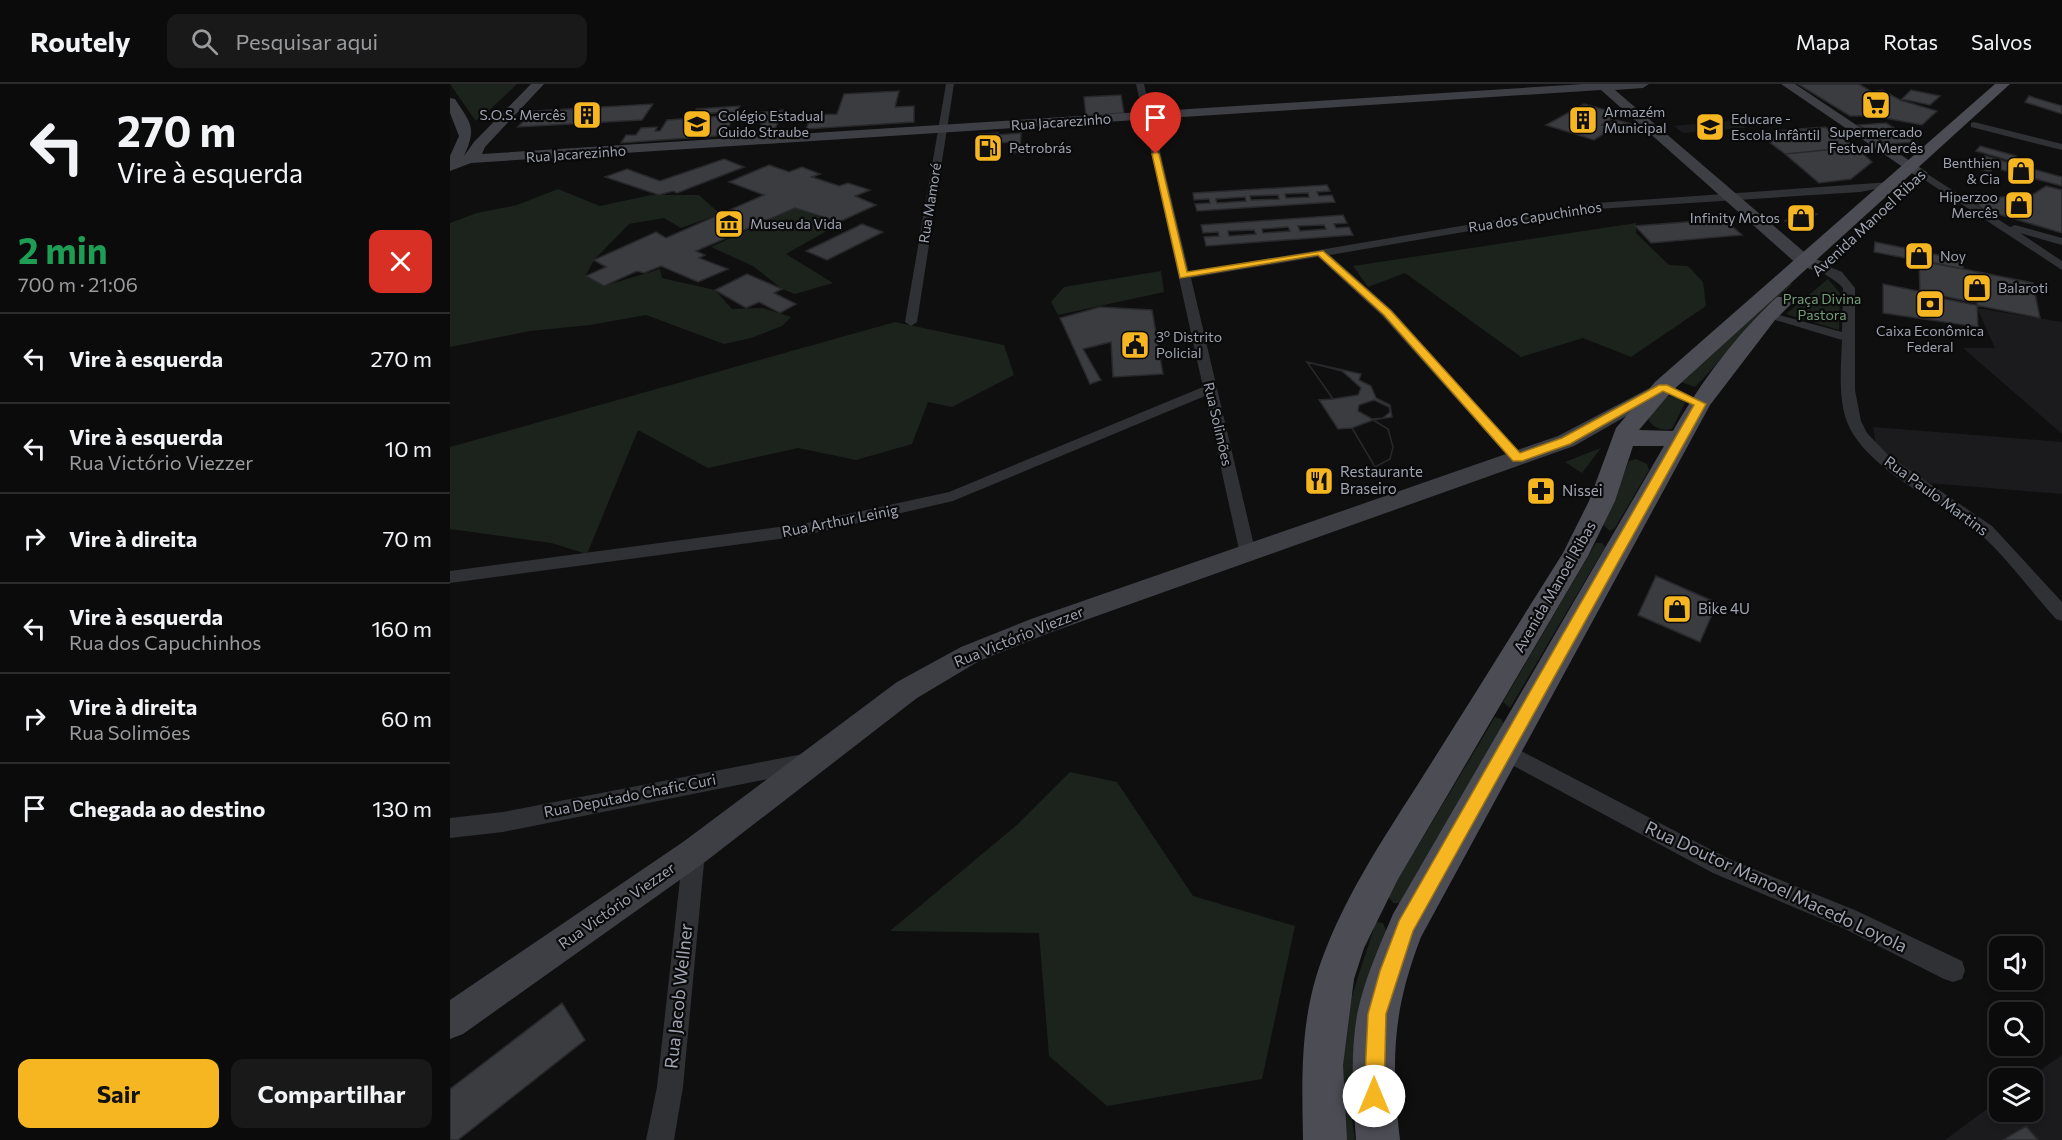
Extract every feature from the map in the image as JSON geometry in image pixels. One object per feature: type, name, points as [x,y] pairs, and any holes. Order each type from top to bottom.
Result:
[{"type":"main road","points":[[452,168],[473,163],[479,145],[538,84]]},
{"type":"main road","points":[[1372,84],[1384,101]]},
{"type":"main road","name":"Rua Jacarezinho","points":[[473,163],[515,158],[1643,84]]},
{"type":"main road","points":[[1787,84],[1916,170]]},
{"type":"main road","name":"Avenida Manoel Ribas","points":[[1325,1140],[1322,1065],[1327,1020],[1335,979],[1347,943],[1384,869],[1575,556],[1602,501],[1623,439],[1635,416],[1663,387],[1813,264],[1916,170],[2003,84]]},
{"type":"main road","name":"Avenida Manoel Ribas","points":[[1378,1140],[1373,1051],[1377,1014],[1389,971],[1406,927],[1700,404],[1768,315],[1813,264],[1890,185],[1916,170],[1974,125],[2018,84]]},
{"type":"main road","points":[[1602,85],[1732,198],[1813,264]]},
{"type":"main road","points":[[450,102],[462,122],[466,136],[452,168]]},
{"type":"main road","points":[[1663,387],[1700,404]]},
{"type":"main road","name":"Rua Victório Viezzer","points":[[450,1021],[694,852],[907,690],[970,654],[1040,626],[1566,441],[1663,387]]},
{"type":"main road","points":[[1623,439],[1681,438]]},
{"type":"main road","name":"Rua Victório Viezzer","points":[[1566,441],[1623,439]]},
{"type":"street","name":"Rua Mamoré","points":[[911,322],[950,84]]},
{"type":"street","name":"Rua Solimões","points":[[1140,84],[1248,554]]},
{"type":"street","points":[[1974,125],[2062,147]]},
{"type":"street","points":[[1916,170],[2062,266]]},
{"type":"street","name":"Rua dos Capuchinhos","points":[[1184,276],[1587,208],[1647,201],[1732,198],[1890,185]]},
{"type":"street","points":[[1996,222],[2062,242]]},
{"type":"street","points":[[1320,252],[1387,313],[1517,458]]},
{"type":"street","name":"Rua Paulo Martins","points":[[1813,264],[1838,275],[1849,288],[1850,405],[1861,435],[1884,459],[1986,530],[2062,614]]},
{"type":"street","points":[[1768,315],[1848,338]]},
{"type":"street","name":"Rua Arthur Leinig","points":[[450,577],[802,530],[900,509],[952,496],[1210,389]]},
{"type":"street","name":"Rua Doutor Manoel Macedo Loyola","points":[[1504,751],[1712,861],[1849,919],[1953,970]]},
{"type":"street","name":"Rua Deputado Chafic Curi","points":[[450,828],[503,822],[810,762]]},
{"type":"street","name":"Rua Jacob Wellner","points":[[660,1140],[670,1087],[694,852]]},
{"type":"shaded area","name":"Educare - Escola Infântil","points":[[1736,120],[1746,128],[1683,133],[1674,126]]},
{"type":"shaded area","points":[[1977,308],[2062,322],[2062,434],[1963,348],[1995,348]]},
{"type":"shaded area","points":[[1873,427],[2062,442],[2062,494],[1929,483],[1889,459],[1876,444]]},
{"type":"shaded area","points":[[2062,1055],[2062,1140],[1945,1140],[1989,1107],[1989,1122],[2043,1122],[2043,1068]]},
{"type":"green space","points":[[450,84],[517,84],[480,119],[475,120]]},
{"type":"green space","points":[[558,189],[600,206],[651,195],[699,195],[720,214],[681,228],[664,218],[629,224],[594,260],[586,275],[604,286],[660,269],[662,278],[715,290],[732,309],[763,308],[791,317],[782,326],[751,338],[724,344],[646,315],[590,325],[530,331],[450,347],[450,223],[477,213],[517,205]]},
{"type":"green space","points":[[795,208],[839,224],[786,254],[833,283],[795,294],[782,289],[753,266],[711,247]]},
{"type":"green space","points":[[1636,223],[1636,233],[1669,265],[1688,266],[1703,282],[1706,306],[1631,357],[1583,338],[1521,357],[1405,273],[1368,287],[1353,266]]},
{"type":"green space","points":[[1161,271],[1164,292],[1058,315],[1051,302],[1064,287]]},
{"type":"green space","name":"Praça Divina Pastora","points":[[1828,279],[1840,293],[1839,330],[1786,314]]},
{"type":"green space","points":[[1788,283],[1792,284],[1695,387],[1681,382]]},
{"type":"green space","points":[[895,322],[1004,345],[1014,375],[952,407],[928,402],[912,444],[856,460],[798,448],[708,468],[638,430],[587,554],[551,543],[450,529],[450,447]]},
{"type":"green space","points":[[1666,395],[1679,398],[1685,403],[1672,429],[1669,430],[1655,426],[1648,418]]},
{"type":"green space","points":[[1601,448],[1582,473],[1565,462]]},
{"type":"green space","points":[[1636,459],[1647,464],[1649,470],[1615,528],[1610,531],[1603,525],[1629,461]]},
{"type":"green space","points":[[1596,543],[1602,543],[1605,547],[1510,708],[1503,702]]},
{"type":"green space","points":[[1495,717],[1501,719],[1504,724],[1400,903],[1393,903],[1388,896]]},
{"type":"green space","points":[[1070,772],[1117,782],[1193,896],[1295,926],[1262,1079],[1107,1106],[1049,1056],[1039,933],[890,931],[1018,824]]},
{"type":"green space","points":[[1376,922],[1383,923],[1386,931],[1355,1042],[1351,1111],[1355,1140],[1344,1140],[1342,1086],[1345,1032],[1352,997]]},
{"type":"building","name":"Supermercado Festval Mercês","points":[[1798,84],[1859,84],[1872,92],[1882,90],[1900,100],[1937,111],[1922,125],[1874,116],[1850,116]]},
{"type":"building","points":[[1911,90],[1940,96],[1930,105],[1902,99]]},
{"type":"building","points":[[899,91],[895,107],[914,106],[914,122],[806,129],[812,115],[837,114],[844,94]]},
{"type":"building","points":[[1121,95],[1124,113],[1086,116],[1084,97]]},
{"type":"building","points":[[2029,96],[2062,106],[2062,114],[2025,102]]},
{"type":"building","name":"S.O.S. Mercês","points":[[653,104],[642,120],[518,127],[533,111]]},
{"type":"building","name":"Armazém Municipal","points":[[1584,104],[1620,114],[1602,125],[1613,128],[1594,140],[1546,125]]},
{"type":"building","name":"Colégio Estadual Guido Straube","points":[[740,106],[735,115],[783,110],[782,114],[791,113],[789,117],[780,118],[774,131],[757,133],[763,120],[731,122],[726,132],[716,136],[621,143],[626,135],[636,135],[641,128],[657,127],[655,131],[660,131],[667,120],[722,116],[724,112],[693,115],[696,109]]},
{"type":"building","points":[[1616,120],[1632,124],[1628,128],[1607,125]]},
{"type":"building","points":[[1886,123],[1916,142],[1887,144],[1858,125]]},
{"type":"building","points":[[1825,127],[1856,147],[1785,154],[1764,138],[1784,137],[1776,131]]},
{"type":"building","name":"Petrobrás","points":[[998,133],[997,135],[1021,133],[1020,152],[1012,153],[1013,142],[997,143],[997,153],[978,155],[980,134]]},
{"type":"building","points":[[1980,146],[2016,156],[2011,161],[1976,151]]},
{"type":"building","points":[[1856,147],[1872,162],[1851,179],[1819,183],[1785,154]]},
{"type":"building","name":"Benthien & Cia","points":[[1985,156],[2062,177],[2062,186],[1980,164]]},
{"type":"building","points":[[724,159],[744,167],[677,193],[673,191],[659,195],[605,177],[627,169],[660,181]]},
{"type":"building","points":[[1970,163],[1992,169],[1990,172],[1966,166]]},
{"type":"building","points":[[769,165],[789,172],[802,167],[820,174],[812,177],[839,186],[848,183],[870,190],[855,196],[876,205],[839,222],[795,208],[696,251],[705,255],[699,258],[728,269],[698,282],[661,266],[644,273],[637,271],[604,286],[586,276],[606,267],[594,260],[656,232],[666,238],[764,195],[729,182]]},
{"type":"building","points":[[1327,185],[1330,191],[1317,192],[1319,196],[1332,195],[1335,202],[1197,211],[1195,204],[1210,203],[1209,199],[1194,200],[1193,193]],"holes":[[[1308,193],[1309,197],[1286,198],[1285,194]],[[1278,195],[1279,199],[1251,200],[1250,196]],[[1245,197],[1246,201],[1217,203],[1216,199]]]},
{"type":"building","name":"Hiperzoo Mercês","points":[[2046,186],[2062,190],[2062,233],[1984,210],[1969,199],[2032,195]]},
{"type":"building","name":"Infinity Motos","points":[[1800,209],[1817,214],[1802,227],[1785,221]]},
{"type":"building","points":[[1343,215],[1347,223],[1334,224],[1336,228],[1349,227],[1353,235],[1206,246],[1204,237],[1219,236],[1218,232],[1203,233],[1201,225]],"holes":[[[1324,225],[1326,229],[1300,231],[1298,226]],[[1288,227],[1290,231],[1263,233],[1262,229]],[[1254,230],[1256,234],[1229,236],[1228,231]]]},
{"type":"building","points":[[1724,219],[1742,235],[1651,243],[1635,226]]},
{"type":"building","points":[[862,224],[883,232],[827,260],[806,251]]},
{"type":"building","name":"Noy","points":[[1875,242],[1963,260],[1963,269],[1874,252]]},
{"type":"building","name":"Balaroti","points":[[1919,260],[2033,283],[2040,318],[1920,294]]},
{"type":"building","points":[[747,274],[782,289],[774,293],[796,304],[780,313],[759,302],[746,308],[715,290]]},
{"type":"building","name":"Caixa Econômica Federal","points":[[1883,284],[1977,303],[1978,327],[1883,313]]},
{"type":"building","name":"3º Distrito Policial","points":[[1100,307],[1152,310],[1163,374],[1113,377],[1111,342],[1083,349],[1101,380],[1090,384],[1060,318]]},
{"type":"building","points":[[1307,362],[1361,374],[1359,380],[1371,386],[1376,398],[1390,405],[1392,417],[1373,420],[1388,429],[1393,447],[1390,459],[1375,467],[1352,428],[1338,429],[1319,400],[1333,399]]},
{"type":"building","points":[[1307,362],[1342,371],[1361,388],[1358,395],[1333,399]]},
{"type":"building","points":[[1374,400],[1389,407],[1390,412],[1383,418],[1372,419],[1358,411],[1359,405]]},
{"type":"building","points":[[1373,420],[1388,429],[1393,447],[1390,459],[1375,467],[1352,428]]},
{"type":"building","name":"Bike 4U","points":[[1656,576],[1717,603],[1700,642],[1638,615]]},
{"type":"building","points":[[562,1003],[585,1040],[458,1140],[450,1140],[450,1089]]},
{"type":"building","points":[[2026,1126],[2038,1140],[2003,1140]]},
{"type":"place","name":"Supermercado Festval Mercês","points":[[1876,105]]},
{"type":"place","name":"S.O.S. Mercês","points":[[587,115]]},
{"type":"place","name":"Armazém Municipal","points":[[1583,120]]},
{"type":"place","name":"Colégio Estadual Guido Straube","points":[[697,124]]},
{"type":"place","name":"Educare - Escola Infântil","points":[[1710,127]]},
{"type":"place","name":"Petrobrás","points":[[988,148]]},
{"type":"place","name":"Benthien & Cia","points":[[2021,171]]},
{"type":"place","name":"Hiperzoo Mercês","points":[[2019,205]]},
{"type":"place","name":"Infinity Motos","points":[[1801,218]]},
{"type":"place","name":"Museu da Vida","points":[[729,224]]},
{"type":"place","name":"Noy","points":[[1919,256]]},
{"type":"place","name":"Balaroti","points":[[1977,288]]},
{"type":"place","name":"Caixa Econômica Federal","points":[[1930,304]]},
{"type":"place","name":"3º Distrito Policial","points":[[1135,345]]},
{"type":"place","name":"Restaurante Braseiro","points":[[1319,481]]},
{"type":"place","name":"Nissei","points":[[1541,491]]},
{"type":"place","name":"Bike 4U","points":[[1677,609]]},
{"type":"route","points":[[1156,154],[1184,276],[1320,252],[1387,313],[1517,458],[1566,441],[1663,387],[1674,390],[1700,404],[1406,927],[1389,971],[1377,1014],[1373,1051],[1374,1096]]}]
